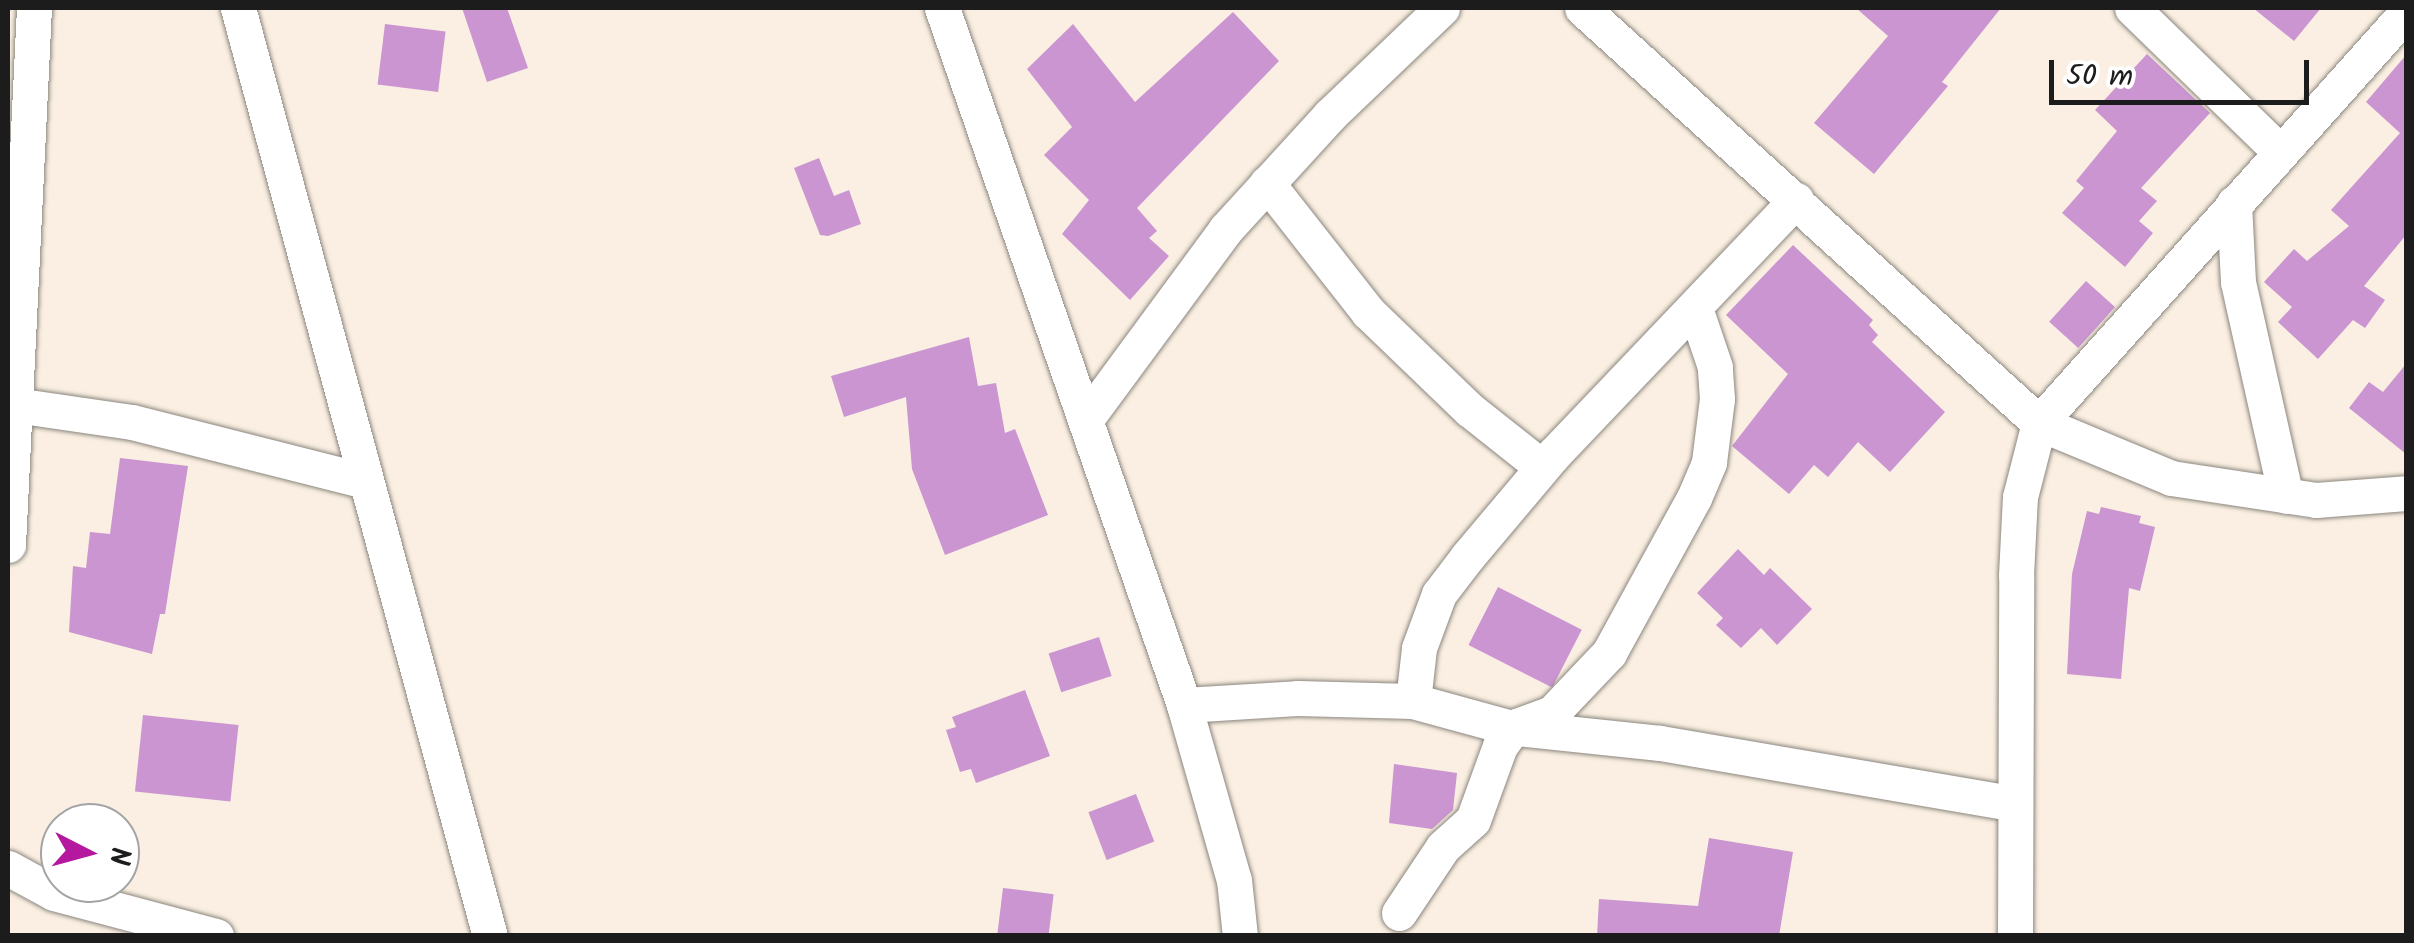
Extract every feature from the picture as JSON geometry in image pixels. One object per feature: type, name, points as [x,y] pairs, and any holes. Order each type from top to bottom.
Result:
[{"type":"street","points":[[8,545],[34,8]]},
{"type":"street","points":[[238,8],[490,936]]},
{"type":"street","points":[[942,8],[1184,705],[1234,880],[1240,936]]},
{"type":"street","points":[[1086,419],[1267,183],[1442,8]]},
{"type":"street","points":[[1582,8],[2039,424],[2171,478],[2286,496],[2406,493]]},
{"type":"street","points":[[2132,8],[2280,152]]},
{"type":"street","points":[[2014,936],[2011,803],[2020,497],[2039,424],[2406,13]]},
{"type":"street","points":[[1267,183],[1368,312],[1470,410],[1542,467]]},
{"type":"street","points":[[1413,701],[1419,648],[1440,594],[1542,467],[1796,200]]},
{"type":"street","points":[[2234,203],[2238,282],[2286,496]]},
{"type":"street","points":[[1399,913],[1443,846],[1473,820],[1500,746],[1514,728],[1552,713],[1610,654],[1694,498],[1709,462],[1718,399],[1715,368],[1695,308]]},
{"type":"street","points":[[15,405],[132,422],[365,481]]},
{"type":"street","points":[[1184,705],[1296,698],[1413,701],[1514,728],[1660,743],[2011,803]]},
{"type":"street","points":[[8,868],[54,893],[216,936]]},
{"type":"building","points":[[462,8],[507,8],[528,68],[487,82]]},
{"type":"building","points":[[1856,8],[2001,8],[1942,82],[1948,86],[1874,174],[1814,123],[1888,36]]},
{"type":"building","points":[[2253,8],[2321,8],[2294,41]]},
{"type":"building","points":[[1233,12],[1279,61],[1137,208],[1157,231],[1149,238],[1169,256],[1130,300],[1062,234],[1089,200],[1044,155],[1072,127],[1027,69],[1073,24],[1135,102]]},
{"type":"building","points":[[385,24],[446,31],[438,92],[378,85]]},
{"type":"building","points":[[2147,54],[2210,113],[2141,188],[2157,201],[2139,221],[2153,233],[2125,267],[2062,213],[2084,188],[2076,181],[2117,131],[2095,110]]},
{"type":"building","points":[[2406,55],[2406,235],[2364,286],[2385,300],[2365,328],[2353,320],[2318,359],[2278,322],[2292,307],[2264,282],[2294,249],[2307,261],[2349,226],[2331,210],[2400,133],[2366,102]]},
{"type":"building","points":[[819,158],[834,196],[849,190],[861,224],[828,236],[820,235],[794,168]]},
{"type":"building","points":[[1793,245],[1873,320],[1869,325],[1878,335],[1872,342],[1945,412],[1890,472],[1858,442],[1828,477],[1814,465],[1789,494],[1732,446],[1788,374],[1726,315]]},
{"type":"building","points":[[2086,281],[2115,307],[2078,348],[2049,322]]},
{"type":"building","points":[[969,337],[978,386],[996,383],[1005,433],[1015,429],[1048,515],[945,555],[912,469],[906,397],[844,417],[831,376]]},
{"type":"building","points":[[2406,364],[2406,454],[2349,408],[2369,382],[2383,392]]},
{"type":"building","points":[[120,458],[188,466],[165,614],[160,614],[152,654],[69,632],[73,566],[86,568],[90,532],[110,534]]},
{"type":"building","points":[[2101,507],[2141,516],[2139,523],[2155,527],[2140,591],[2129,588],[2121,679],[2067,674],[2072,574],[2087,511],[2099,514]]},
{"type":"building","points":[[1738,549],[1764,575],[1770,568],[1812,609],[1777,645],[1761,628],[1741,648],[1716,625],[1723,618],[1697,593]]},
{"type":"building","points":[[1498,587],[1582,630],[1552,688],[1468,645]]},
{"type":"building","points":[[1099,637],[1112,676],[1061,692],[1049,653]]},
{"type":"building","points":[[1025,690],[1050,756],[976,783],[971,769],[960,772],[946,730],[956,727],[952,717]]},
{"type":"building","points":[[143,715],[238,725],[230,802],[135,792]]},
{"type":"building","points":[[1394,764],[1457,773],[1453,810],[1432,829],[1389,823]]},
{"type":"building","points":[[1136,794],[1154,842],[1107,860],[1088,812]]},
{"type":"building","points":[[1709,838],[1793,852],[1779,936],[1597,936],[1599,899],[1698,906]]},
{"type":"building","points":[[1003,888],[1054,894],[1048,936],[997,936]]}]
